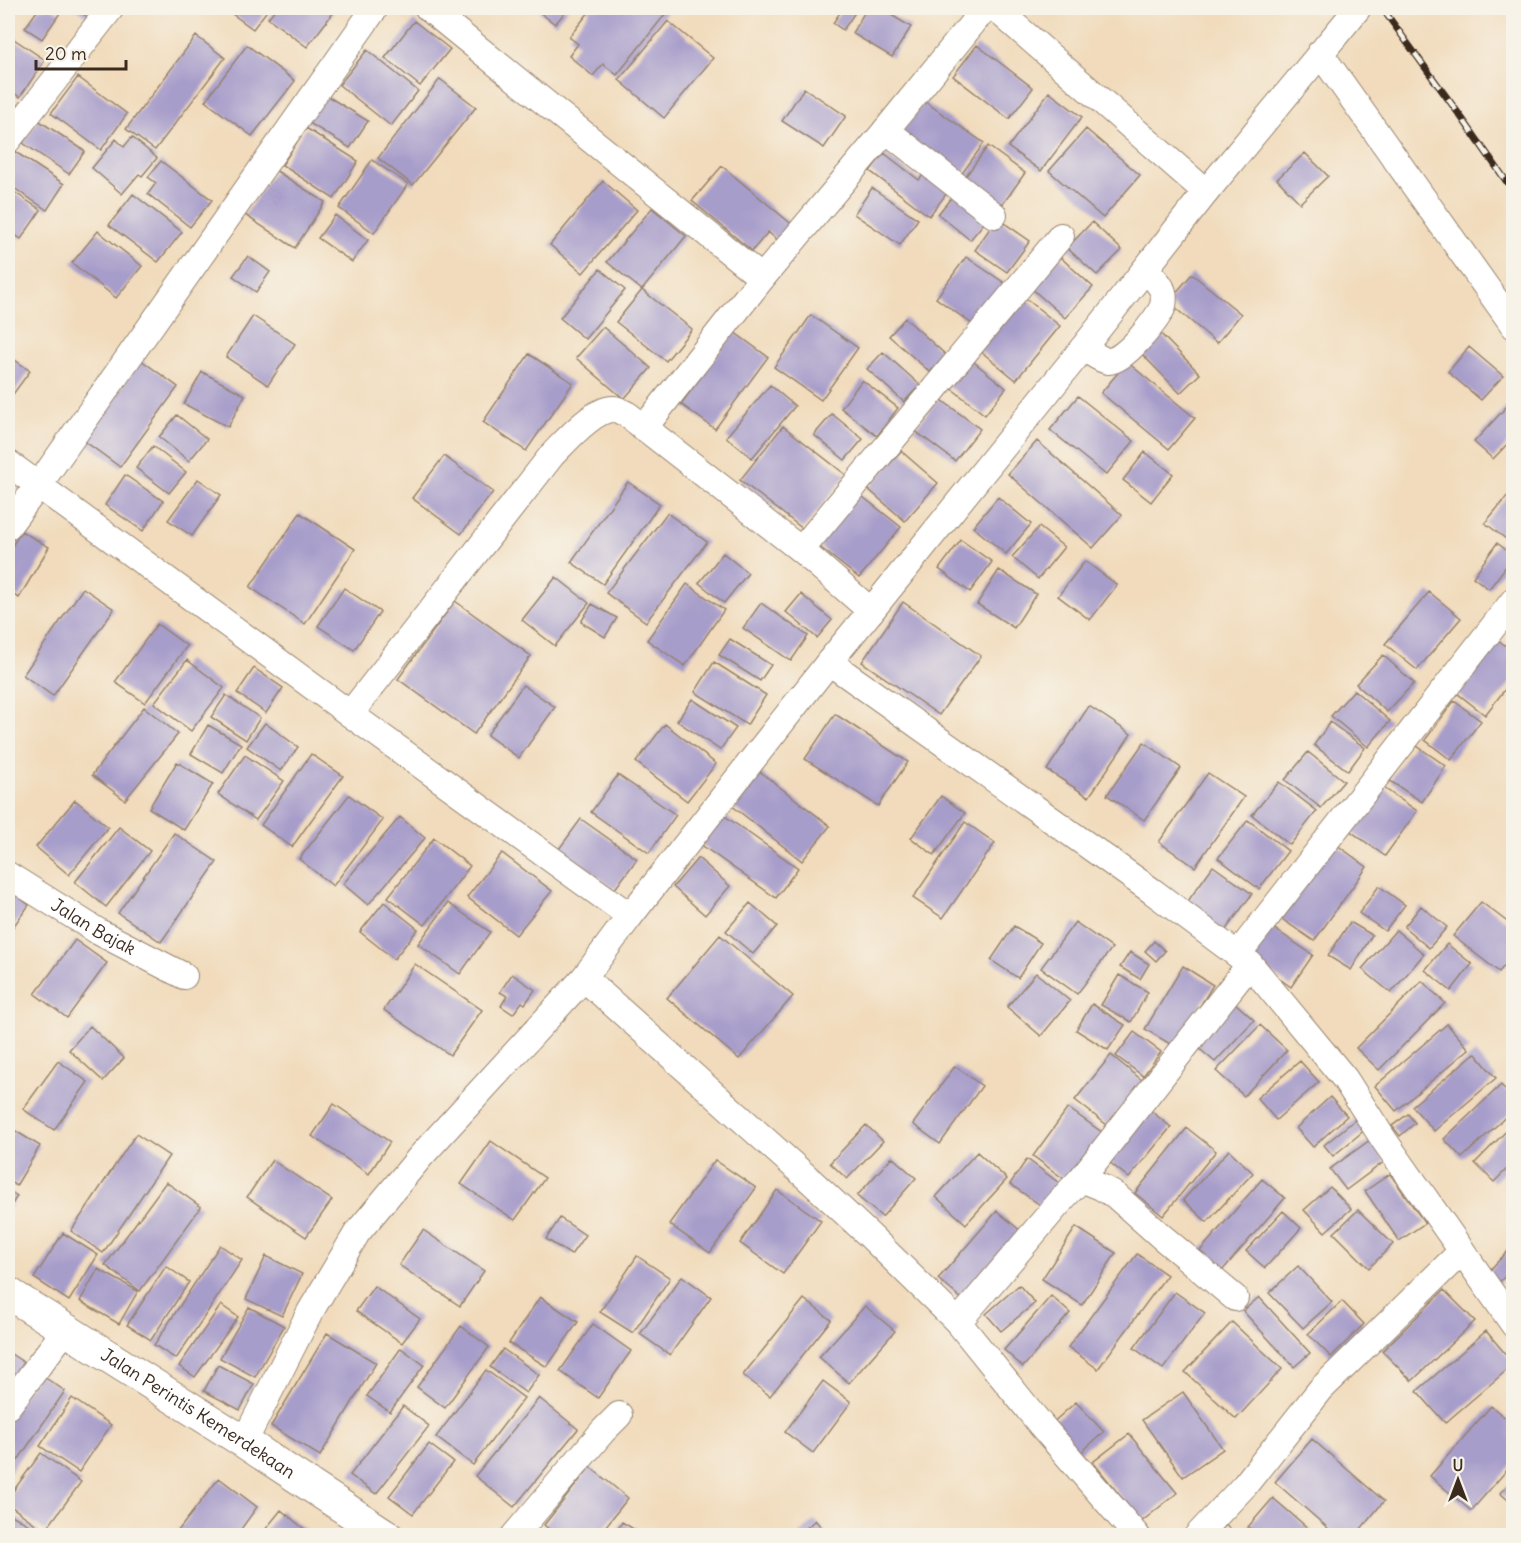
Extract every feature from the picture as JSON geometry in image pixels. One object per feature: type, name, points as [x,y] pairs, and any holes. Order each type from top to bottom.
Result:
[{"type":"street","points":[[8,140],[111,8]]},
{"type":"street","points":[[8,526],[375,8]]},
{"type":"street","points":[[428,8],[762,278]]},
{"type":"street","points":[[644,428],[762,278],[985,8]]},
{"type":"street","points":[[995,8],[1206,192]]},
{"type":"street","points":[[244,1442],[310,1312],[357,1233],[421,1156],[584,978],[829,662],[1206,192],[1358,8]]},
{"type":"street","points":[[1320,53],[1514,326]]},
{"type":"street","points":[[886,130],[994,215]]},
{"type":"street","points":[[801,550],[1061,236]]},
{"type":"street","points":[[1083,348],[1106,361],[1113,361],[1126,353],[1155,320],[1163,305],[1164,293],[1159,283],[1145,270]]},
{"type":"street","points":[[350,714],[552,455],[583,424],[598,413],[614,409],[628,415],[801,550],[871,611]]},
{"type":"street","points":[[8,463],[630,916]]},
{"type":"street","points":[[958,1322],[1082,1179],[1514,600]]},
{"type":"street","points":[[829,662],[1244,959],[1345,1079],[1384,1140],[1514,1325]]},
{"type":"street","name":"Jalan Bajak","points":[[8,875],[99,932],[184,976]]},
{"type":"street","points":[[584,978],[812,1182],[958,1322],[1041,1425],[1137,1536]]},
{"type":"street","points":[[1082,1179],[1101,1186],[1116,1197],[1235,1298]]},
{"type":"street","points":[[1197,1536],[1245,1485],[1321,1389],[1462,1251]]},
{"type":"street","name":"Jalan Perintis Kemerdekaan","points":[[8,1293],[244,1442],[387,1536]]},
{"type":"street","points":[[8,1406],[66,1329]]},
{"type":"street","points":[[514,1536],[619,1415]]},
{"type":"building","points":[[39,8],[51,8],[60,13],[42,39],[25,28]]},
{"type":"building","points":[[75,8],[104,8],[93,21]]},
{"type":"building","points":[[224,8],[269,8],[253,29]]},
{"type":"building","points":[[276,8],[337,8],[307,47],[268,18]]},
{"type":"building","points":[[543,8],[569,8],[555,24],[539,12]]},
{"type":"building","points":[[584,8],[661,8],[667,12],[617,75],[603,64],[593,76],[569,56],[578,44],[569,37],[590,11]]},
{"type":"building","points":[[843,8],[858,8],[843,30],[833,23]]},
{"type":"building","points":[[867,8],[880,8],[911,27],[892,57],[852,33]]},
{"type":"building","points":[[414,21],[450,49],[420,86],[385,58]]},
{"type":"building","points":[[668,21],[713,58],[664,118],[619,80]]},
{"type":"building","points":[[8,35],[45,60],[20,97],[8,89]]},
{"type":"building","points":[[196,36],[225,58],[155,150],[126,129]]},
{"type":"building","points":[[247,45],[295,81],[252,136],[205,101]]},
{"type":"building","points":[[977,45],[1033,88],[1009,119],[953,76]]},
{"type":"building","points":[[367,50],[418,91],[391,126],[339,85]]},
{"type":"building","points":[[78,77],[127,114],[101,150],[51,113]]},
{"type":"building","points":[[440,79],[476,107],[413,185],[378,158]]},
{"type":"building","points":[[804,88],[846,116],[824,148],[782,121]]},
{"type":"building","points":[[1049,92],[1082,117],[1041,171],[1008,147]]},
{"type":"building","points":[[324,94],[368,121],[350,148],[306,121]]},
{"type":"building","points":[[924,101],[984,143],[961,175],[901,133]]},
{"type":"building","points":[[38,120],[85,151],[69,174],[23,143]]},
{"type":"building","points":[[306,128],[358,161],[334,199],[282,165]]},
{"type":"building","points":[[1086,129],[1140,175],[1103,218],[1049,171]]},
{"type":"building","points":[[132,137],[157,158],[122,194],[92,168],[116,139],[124,147]]},
{"type":"building","points":[[988,146],[1025,173],[1000,208],[962,181]]},
{"type":"building","points":[[14,151],[64,184],[47,210],[8,184],[8,161]]},
{"type":"building","points":[[884,153],[919,180],[927,170],[951,188],[929,216],[870,171]]},
{"type":"building","points":[[1305,153],[1328,176],[1300,203],[1277,179]]},
{"type":"building","points":[[372,160],[408,184],[374,233],[339,208]]},
{"type":"building","points":[[161,161],[212,200],[190,227],[148,194],[156,183],[148,177]]},
{"type":"building","points":[[722,166],[795,227],[781,243],[768,232],[752,251],[692,201]]},
{"type":"building","points":[[275,170],[325,202],[295,248],[245,215]]},
{"type":"building","points":[[603,181],[637,210],[583,273],[550,245]]},
{"type":"building","points":[[8,188],[41,210],[21,239],[8,230]]},
{"type":"building","points":[[872,188],[918,219],[900,245],[854,214]]},
{"type":"building","points":[[956,192],[988,218],[970,240],[938,214]]},
{"type":"building","points":[[133,194],[182,232],[158,262],[109,225]]},
{"type":"building","points":[[652,208],[686,236],[642,290],[607,262]]},
{"type":"building","points":[[335,215],[368,240],[352,262],[318,238]]},
{"type":"building","points":[[997,218],[1030,241],[1007,272],[975,250]]},
{"type":"building","points":[[1092,222],[1122,250],[1097,275],[1067,248]]},
{"type":"building","points":[[98,231],[142,266],[116,298],[72,263]]},
{"type":"building","points":[[248,256],[270,272],[256,292],[233,276]]},
{"type":"building","points":[[1059,256],[1093,287],[1065,318],[1030,287]]},
{"type":"building","points":[[966,257],[1006,284],[975,326],[936,298]]},
{"type":"building","points":[[600,269],[625,290],[585,339],[560,318]]},
{"type":"building","points":[[1192,274],[1241,314],[1217,343],[1168,302]]},
{"type":"building","points":[[642,290],[692,329],[666,361],[616,322]]},
{"type":"building","points":[[1023,296],[1060,326],[1016,380],[979,350]]},
{"type":"building","points":[[811,315],[858,348],[821,400],[774,367]]},
{"type":"building","points":[[253,316],[295,344],[268,385],[226,357]]},
{"type":"building","points":[[905,318],[946,355],[930,372],[889,336]]},
{"type":"building","points":[[603,327],[651,368],[624,399],[576,358]]},
{"type":"building","points":[[1156,329],[1200,374],[1180,393],[1136,348]]},
{"type":"building","points":[[734,332],[768,357],[715,429],[681,404]]},
{"type":"building","points":[[1469,347],[1503,376],[1481,400],[1448,372]]},
{"type":"building","points":[[883,352],[920,385],[904,402],[867,369]]},
{"type":"building","points":[[529,354],[573,383],[526,451],[483,422]]},
{"type":"building","points":[[8,355],[30,371],[8,401]]},
{"type":"building","points":[[969,358],[1006,388],[985,415],[947,385]]},
{"type":"building","points":[[141,360],[178,387],[120,467],[83,440]]},
{"type":"building","points":[[1127,362],[1195,418],[1169,449],[1101,393]]},
{"type":"building","points":[[202,372],[245,395],[228,427],[184,404]]},
{"type":"building","points":[[862,380],[898,408],[877,436],[841,408]]},
{"type":"building","points":[[770,385],[795,406],[752,458],[726,437]]},
{"type":"building","points":[[1078,396],[1134,441],[1106,475],[1050,430]]},
{"type":"building","points":[[939,398],[980,429],[955,461],[914,430]]},
{"type":"building","points":[[1509,404],[1514,408],[1514,437],[1493,459],[1474,442]]},
{"type":"building","points":[[832,414],[863,439],[845,460],[814,435]]},
{"type":"building","points":[[177,415],[207,439],[189,461],[159,437]]},
{"type":"building","points":[[783,426],[846,475],[803,529],[740,480]]},
{"type":"building","points":[[1037,441],[1122,515],[1093,548],[1008,474]]},
{"type":"building","points":[[153,446],[186,472],[169,493],[136,468]]},
{"type":"building","points":[[901,451],[938,483],[905,521],[868,489]]},
{"type":"building","points":[[1145,452],[1173,474],[1151,502],[1123,480]]},
{"type":"building","points":[[444,456],[493,492],[461,534],[412,498]]},
{"type":"building","points":[[125,475],[163,501],[143,531],[105,505]]},
{"type":"building","points":[[198,479],[221,495],[192,536],[168,520]]},
{"type":"building","points":[[628,482],[660,504],[603,584],[571,562]]},
{"type":"building","points":[[1514,488],[1514,545],[1485,523]]},
{"type":"building","points":[[858,493],[901,527],[859,578],[816,544]]},
{"type":"building","points":[[998,497],[1031,524],[1006,554],[973,527]]},
{"type":"building","points":[[300,513],[355,549],[305,624],[250,587]]},
{"type":"building","points":[[667,513],[707,542],[646,622],[606,593]]},
{"type":"building","points":[[1039,527],[1064,547],[1038,579],[1012,557]]},
{"type":"building","points":[[21,531],[49,547],[19,598],[8,592],[8,553]]},
{"type":"building","points":[[961,540],[992,562],[970,592],[939,569]]},
{"type":"building","points":[[1497,543],[1514,556],[1489,589],[1473,577]]},
{"type":"building","points":[[723,553],[748,573],[724,603],[699,583]]},
{"type":"building","points":[[1085,561],[1117,585],[1090,620],[1058,596]]},
{"type":"building","points":[[999,570],[1036,594],[1014,628],[977,604]]},
{"type":"building","points":[[556,577],[589,603],[555,646],[522,620]]},
{"type":"building","points":[[687,584],[724,610],[685,666],[647,640]]},
{"type":"building","points":[[83,588],[114,609],[53,696],[23,675]]},
{"type":"building","points":[[344,588],[380,612],[354,650],[318,626]]},
{"type":"building","points":[[1429,592],[1461,618],[1417,670],[1385,644]]},
{"type":"building","points":[[801,594],[832,620],[817,638],[786,612]]},
{"type":"building","points":[[455,601],[531,656],[474,734],[398,679]]},
{"type":"building","points":[[903,602],[981,656],[939,715],[862,662]]},
{"type":"building","points":[[761,603],[808,636],[791,661],[743,628]]},
{"type":"building","points":[[592,604],[617,618],[605,637],[581,622]]},
{"type":"building","points":[[157,624],[187,646],[145,703],[115,682]]},
{"type":"building","points":[[730,639],[771,665],[760,681],[719,655]]},
{"type":"building","points":[[1498,640],[1514,652],[1514,678],[1485,715],[1457,693]]},
{"type":"building","points":[[1383,655],[1414,683],[1387,712],[1356,684]]},
{"type":"building","points":[[187,660],[224,688],[191,731],[154,703]]},
{"type":"building","points":[[714,662],[766,695],[747,725],[695,692]]},
{"type":"building","points":[[254,668],[283,688],[266,713],[237,693]]},
{"type":"building","points":[[523,685],[555,707],[519,758],[487,735]]},
{"type":"building","points":[[1354,690],[1390,721],[1368,747],[1331,716]]},
{"type":"building","points":[[226,695],[260,718],[246,740],[211,717]]},
{"type":"building","points":[[692,699],[736,728],[720,750],[677,721]]},
{"type":"building","points":[[1454,701],[1481,721],[1451,760],[1425,740]]},
{"type":"building","points":[[1089,706],[1131,734],[1089,797],[1047,770]]},
{"type":"building","points":[[144,707],[178,734],[125,800],[92,775]]},
{"type":"building","points":[[835,714],[908,762],[878,806],[805,759]]},
{"type":"building","points":[[1330,722],[1365,748],[1348,771],[1314,745]]},
{"type":"building","points":[[265,723],[298,747],[281,771],[247,747]]},
{"type":"building","points":[[665,724],[716,764],[687,801],[636,762]]},
{"type":"building","points":[[208,725],[241,744],[223,773],[191,754]]},
{"type":"building","points":[[1144,742],[1181,768],[1144,820],[1107,795]]},
{"type":"building","points":[[1414,744],[1446,766],[1422,802],[1390,781]]},
{"type":"building","points":[[1308,752],[1344,781],[1321,808],[1285,780]]},
{"type":"building","points":[[311,754],[343,776],[292,847],[261,825]]},
{"type":"building","points":[[245,755],[284,781],[256,820],[218,794]]},
{"type":"building","points":[[177,762],[213,784],[184,830],[149,808]]},
{"type":"building","points":[[759,771],[830,826],[802,861],[731,805]]},
{"type":"building","points":[[1208,773],[1244,797],[1195,867],[1159,842]]},
{"type":"building","points":[[618,775],[676,815],[649,853],[591,812]]},
{"type":"building","points":[[1279,782],[1317,811],[1290,845],[1252,815]]},
{"type":"building","points":[[1381,786],[1417,811],[1385,856],[1349,830]]},
{"type":"building","points":[[349,795],[383,820],[333,886],[299,859]]},
{"type":"building","points":[[941,796],[965,813],[934,855],[911,838]]},
{"type":"building","points":[[75,800],[108,827],[69,875],[36,847]]},
{"type":"building","points":[[722,814],[798,868],[776,898],[700,844]]},
{"type":"building","points":[[400,817],[425,838],[368,905],[343,884]]},
{"type":"building","points":[[581,819],[637,859],[615,889],[559,849]]},
{"type":"building","points":[[1248,820],[1288,851],[1259,889],[1218,858]]},
{"type":"building","points":[[965,822],[995,843],[943,918],[913,898]]},
{"type":"building","points":[[119,827],[150,851],[106,907],[75,882]]},
{"type":"building","points":[[174,833],[217,862],[161,942],[118,913]]},
{"type":"building","points":[[434,838],[470,866],[425,925],[388,897]]},
{"type":"building","points":[[1333,842],[1367,867],[1314,941],[1279,917]]},
{"type":"building","points":[[502,853],[552,891],[516,935],[467,897]]},
{"type":"building","points":[[698,858],[730,886],[705,915],[673,887]]},
{"type":"building","points":[[1213,866],[1252,894],[1222,935],[1183,908]]},
{"type":"building","points":[[1379,886],[1405,905],[1385,931],[1359,913]]},
{"type":"building","points":[[8,889],[29,905],[8,934]]},
{"type":"building","points":[[384,902],[418,929],[394,959],[360,932]]},
{"type":"building","points":[[1481,902],[1514,927],[1514,954],[1499,972],[1453,936]]},
{"type":"building","points":[[448,903],[490,932],[460,974],[418,944]]},
{"type":"building","points":[[750,903],[777,926],[753,954],[726,931]]},
{"type":"building","points":[[1421,906],[1447,927],[1429,948],[1404,927]]},
{"type":"building","points":[[1075,922],[1112,948],[1077,994],[1041,968]]},
{"type":"building","points":[[1350,922],[1372,935],[1351,970],[1328,956]]},
{"type":"building","points":[[1267,924],[1313,955],[1291,987],[1246,955]]},
{"type":"building","points":[[1014,926],[1041,943],[1018,978],[991,960]]},
{"type":"building","points":[[1396,930],[1424,954],[1391,993],[1362,969]]},
{"type":"building","points":[[720,935],[793,996],[739,1059],[667,998]]},
{"type":"building","points":[[75,940],[107,963],[67,1018],[35,994]]},
{"type":"building","points":[[1154,941],[1165,951],[1156,961],[1145,951]]},
{"type":"building","points":[[1447,944],[1472,964],[1451,991],[1425,970]]},
{"type":"building","points":[[1130,952],[1149,964],[1140,979],[1120,967]]},
{"type":"building","points":[[415,964],[482,1010],[450,1055],[384,1010]]},
{"type":"building","points":[[1183,966],[1213,985],[1175,1047],[1145,1029]]},
{"type":"building","points":[[1036,973],[1070,1001],[1041,1036],[1007,1007]]},
{"type":"building","points":[[512,974],[535,990],[525,1004],[522,1002],[513,1014],[501,1006],[507,996],[500,992]]},
{"type":"building","points":[[1119,975],[1148,992],[1131,1022],[1101,1005]]},
{"type":"building","points":[[1422,981],[1445,1003],[1379,1070],[1356,1048]]},
{"type":"building","points":[[1234,1002],[1254,1020],[1215,1062],[1195,1045]]},
{"type":"building","points":[[1092,1004],[1125,1025],[1108,1050],[1076,1030]]},
{"type":"building","points":[[1447,1024],[1469,1049],[1396,1111],[1375,1086]]},
{"type":"building","points":[[1260,1025],[1287,1050],[1244,1096],[1216,1071]]},
{"type":"building","points":[[90,1026],[124,1058],[103,1081],[69,1050]]},
{"type":"building","points":[[1134,1032],[1161,1052],[1143,1076],[1116,1056]]},
{"type":"building","points":[[1475,1053],[1496,1078],[1434,1131],[1412,1106]]},
{"type":"building","points":[[1111,1055],[1143,1081],[1107,1125],[1075,1100]]},
{"type":"building","points":[[58,1061],[88,1082],[54,1130],[23,1109]]},
{"type":"building","points":[[1300,1061],[1319,1082],[1276,1120],[1257,1098]]},
{"type":"building","points":[[955,1066],[982,1086],[940,1144],[913,1124]]},
{"type":"building","points":[[1501,1085],[1514,1099],[1514,1109],[1462,1158],[1444,1139]]},
{"type":"building","points":[[1330,1097],[1347,1116],[1313,1147],[1296,1128]]},
{"type":"building","points":[[334,1104],[390,1142],[369,1174],[312,1136]]},
{"type":"building","points":[[1146,1107],[1171,1127],[1129,1178],[1104,1158]]},
{"type":"building","points":[[1068,1108],[1103,1133],[1068,1182],[1033,1156]]},
{"type":"building","points":[[1408,1114],[1415,1123],[1400,1136],[1392,1126]]},
{"type":"building","points":[[1357,1118],[1366,1129],[1333,1156],[1324,1145]]},
{"type":"building","points":[[1514,1123],[1514,1162],[1494,1182],[1475,1163]]},
{"type":"building","points":[[866,1125],[883,1141],[847,1179],[830,1163]]},
{"type":"building","points":[[1187,1128],[1216,1151],[1163,1216],[1135,1193]]},
{"type":"building","points":[[14,1130],[40,1146],[16,1186],[8,1180],[8,1140]]},
{"type":"building","points":[[136,1134],[169,1156],[103,1253],[71,1231]]},
{"type":"building","points":[[1370,1140],[1385,1161],[1346,1190],[1330,1169]]},
{"type":"building","points":[[491,1141],[545,1178],[515,1220],[461,1184]]},
{"type":"building","points":[[1229,1150],[1253,1173],[1207,1222],[1183,1200]]},
{"type":"building","points":[[977,1152],[1007,1179],[966,1224],[936,1197]]},
{"type":"building","points":[[892,1157],[916,1178],[882,1217],[857,1196]]},
{"type":"building","points":[[1027,1159],[1063,1186],[1046,1209],[1010,1184]]},
{"type":"building","points":[[272,1160],[332,1200],[306,1237],[247,1197]]},
{"type":"building","points":[[715,1160],[756,1188],[710,1253],[669,1224]]},
{"type":"building","points":[[1390,1174],[1425,1223],[1399,1241],[1365,1191]]},
{"type":"building","points":[[1262,1179],[1285,1198],[1222,1271],[1200,1251]]},
{"type":"building","points":[[166,1182],[201,1207],[140,1291],[105,1265]]},
{"type":"building","points":[[1330,1187],[1351,1209],[1325,1232],[1304,1210]]},
{"type":"building","points":[[8,1190],[17,1196],[8,1211]]},
{"type":"building","points":[[777,1190],[821,1221],[783,1274],[740,1243]]},
{"type":"building","points":[[1358,1210],[1393,1244],[1369,1268],[1334,1233]]},
{"type":"building","points":[[997,1211],[1022,1232],[963,1300],[938,1279]]},
{"type":"building","points":[[1283,1211],[1301,1228],[1265,1268],[1246,1251]]},
{"type":"building","points":[[560,1218],[585,1235],[571,1255],[546,1239]]},
{"type":"building","points":[[1076,1227],[1116,1253],[1082,1305],[1042,1279]]},
{"type":"building","points":[[423,1230],[484,1271],[460,1306],[399,1265]]},
{"type":"building","points":[[63,1233],[98,1255],[69,1301],[34,1278]]},
{"type":"building","points":[[220,1245],[242,1260],[176,1359],[154,1345]]},
{"type":"building","points":[[1512,1247],[1514,1268],[1495,1286],[1484,1276]]},
{"type":"building","points":[[1137,1254],[1167,1275],[1098,1369],[1068,1347]]},
{"type":"building","points":[[266,1256],[302,1274],[282,1316],[246,1299]]},
{"type":"building","points":[[637,1256],[670,1278],[633,1333],[600,1312]]},
{"type":"building","points":[[166,1266],[189,1282],[151,1340],[127,1325]]},
{"type":"building","points":[[1298,1266],[1332,1302],[1303,1328],[1269,1293]]},
{"type":"building","points":[[98,1269],[138,1291],[119,1324],[80,1301]]},
{"type":"building","points":[[682,1276],[711,1297],[670,1355],[640,1334]]},
{"type":"building","points":[[1019,1285],[1035,1303],[1001,1331],[986,1314]]},
{"type":"building","points":[[374,1286],[420,1319],[402,1343],[356,1311]]},
{"type":"building","points":[[1444,1290],[1475,1321],[1412,1381],[1382,1351]]},
{"type":"building","points":[[1175,1292],[1205,1313],[1163,1369],[1134,1348]]},
{"type":"building","points":[[1051,1296],[1070,1313],[1023,1367],[1004,1350]]},
{"type":"building","points":[[540,1297],[578,1322],[547,1367],[509,1343]]},
{"type":"building","points":[[1259,1297],[1310,1353],[1294,1367],[1243,1311]]},
{"type":"building","points":[[804,1299],[831,1320],[770,1396],[743,1375]]},
{"type":"building","points":[[1342,1301],[1364,1324],[1331,1357],[1308,1334]]},
{"type":"building","points":[[221,1305],[238,1317],[195,1377],[179,1366]]},
{"type":"building","points":[[865,1306],[895,1331],[849,1383],[819,1357]]},
{"type":"building","points":[[249,1307],[284,1326],[255,1377],[220,1358]]},
{"type":"building","points":[[1232,1322],[1282,1369],[1236,1419],[1185,1372]]},
{"type":"building","points":[[593,1324],[631,1351],[598,1398],[560,1371]]},
{"type":"building","points":[[461,1326],[489,1347],[445,1408],[417,1387]]},
{"type":"building","points":[[1486,1331],[1514,1364],[1445,1423],[1417,1391]]},
{"type":"building","points":[[327,1333],[376,1363],[320,1456],[271,1426]]},
{"type":"building","points":[[401,1348],[424,1365],[390,1412],[367,1396]]},
{"type":"building","points":[[503,1349],[539,1375],[526,1393],[490,1367]]},
{"type":"building","points":[[8,1352],[26,1364],[8,1390]]},
{"type":"building","points":[[218,1365],[254,1384],[240,1410],[204,1391]]},
{"type":"building","points":[[486,1370],[524,1398],[473,1465],[436,1437]]},
{"type":"building","points":[[38,1373],[65,1391],[8,1475],[8,1418]]},
{"type":"building","points":[[823,1381],[851,1402],[813,1453],[785,1432]]},
{"type":"building","points":[[1183,1392],[1223,1449],[1183,1477],[1142,1420]]},
{"type":"building","points":[[72,1398],[111,1425],[79,1472],[40,1446]]},
{"type":"building","points":[[539,1398],[578,1429],[514,1507],[475,1476]]},
{"type":"building","points":[[1076,1402],[1104,1432],[1077,1456],[1050,1425]]},
{"type":"building","points":[[403,1406],[429,1426],[376,1494],[350,1475]]},
{"type":"building","points":[[1491,1406],[1514,1425],[1514,1462],[1471,1511],[1430,1476]]},
{"type":"building","points":[[1129,1434],[1177,1493],[1141,1522],[1093,1462]]},
{"type":"building","points":[[1312,1439],[1384,1501],[1355,1536],[1337,1536],[1275,1482]]},
{"type":"building","points":[[429,1444],[453,1462],[413,1514],[389,1496]]},
{"type":"building","points":[[41,1453],[81,1482],[45,1531],[8,1504],[8,1498]]},
{"type":"building","points":[[590,1467],[628,1498],[598,1536],[557,1536],[544,1525]]},
{"type":"building","points":[[219,1478],[257,1507],[236,1536],[174,1536]]},
{"type":"building","points":[[1514,1479],[1514,1505],[1500,1493]]},
{"type":"building","points":[[1273,1498],[1317,1536],[1258,1536],[1248,1527]]},
{"type":"building","points":[[281,1510],[313,1536],[260,1536]]},
{"type":"building","points":[[8,1513],[38,1530],[35,1536],[8,1536]]},
{"type":"building","points":[[815,1520],[829,1536],[798,1536]]},
{"type":"building","points":[[622,1522],[645,1536],[614,1536]]},
{"type":"building","points":[[1226,1525],[1236,1536],[1215,1536]]},
{"type":"railway","points":[[1382,8],[1514,192]]}]
